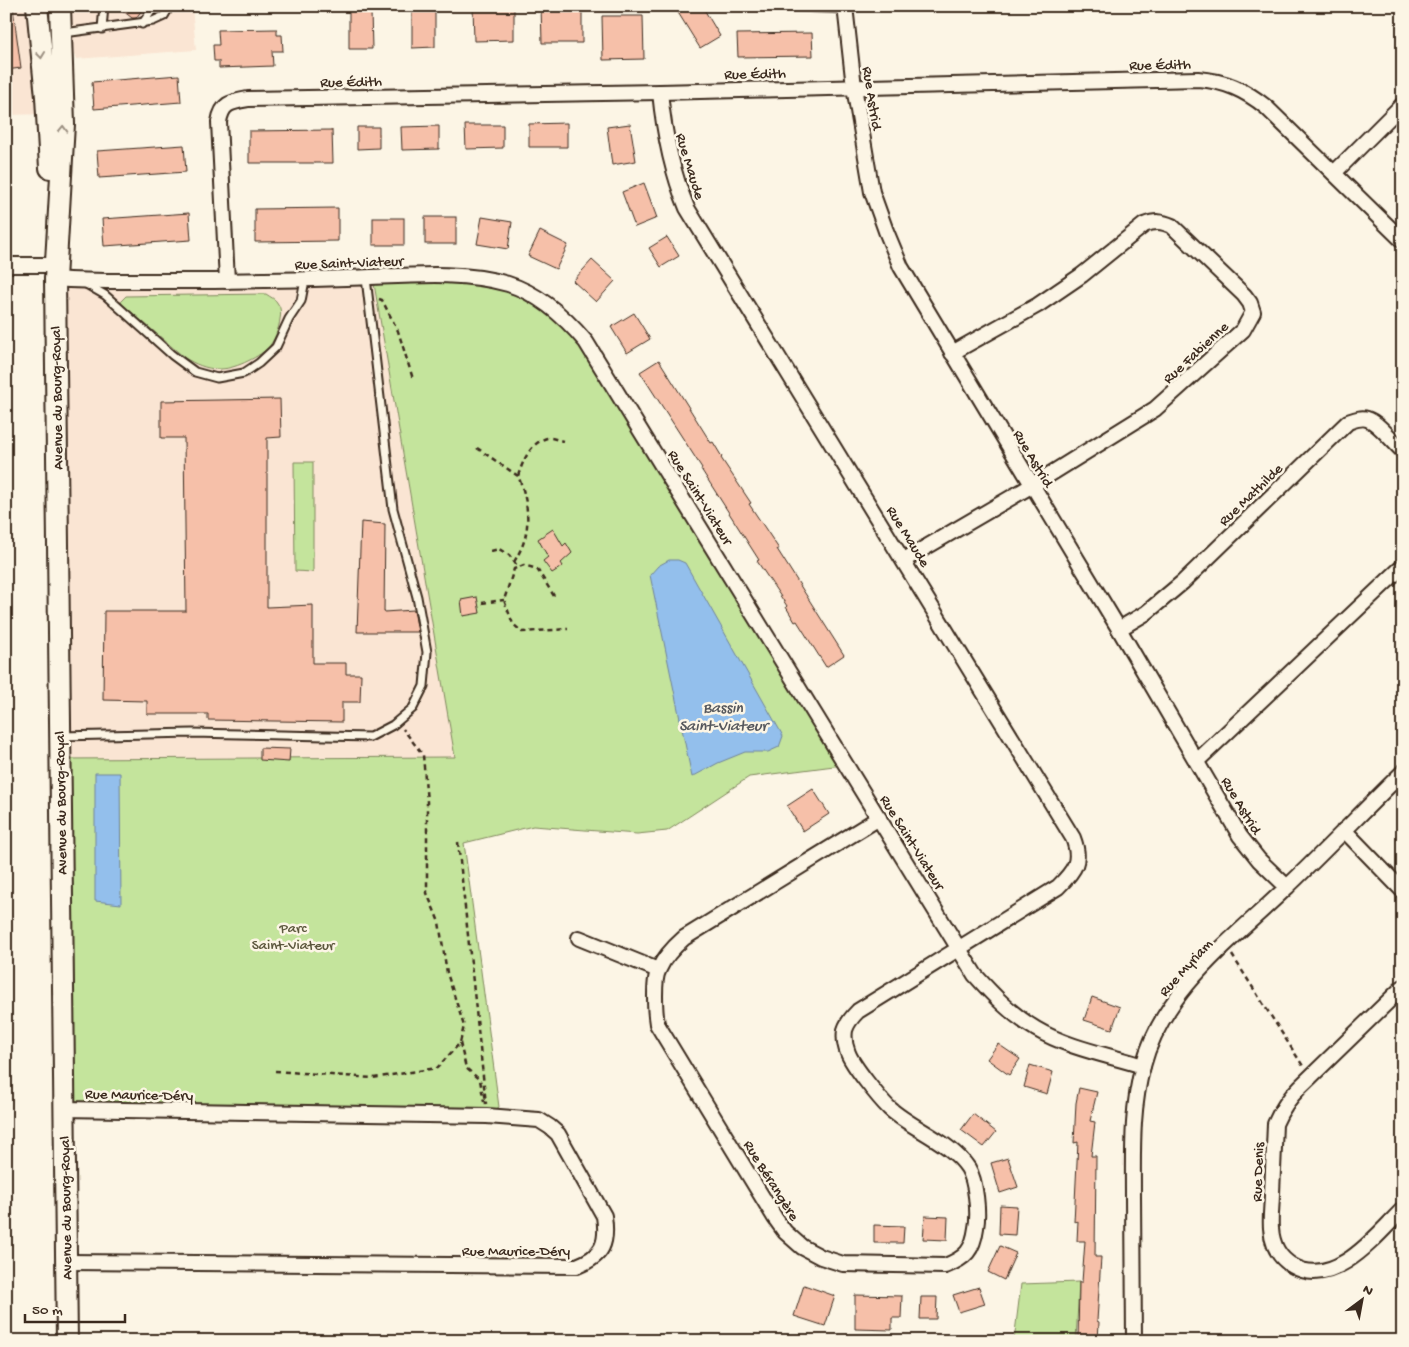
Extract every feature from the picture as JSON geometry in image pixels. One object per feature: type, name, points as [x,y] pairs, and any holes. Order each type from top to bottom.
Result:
[{"type":"main road","name":"Avenue du Bourg-Royal","points":[[37,6],[47,114],[55,272],[67,1341]]},
{"type":"main road","name":"Avenue du Bourg-Royal","points":[[55,272],[64,124],[60,6]]},
{"type":"street","name":"Rue Astrid","points":[[845,7],[854,87],[872,192],[901,267],[1031,486],[1119,629],[1240,836],[1259,860],[1287,888]]},
{"type":"street","name":"Rue Édith","points":[[227,281],[220,114],[225,106],[233,101],[258,99],[1215,80],[1233,86],[1250,95],[1266,107],[1403,241]]},
{"type":"street","name":"Rue Maude","points":[[660,92],[663,128],[670,160],[687,208],[904,560],[1073,838],[1078,851],[1074,869],[1058,887],[959,948]]},
{"type":"street","points":[[1334,173],[1403,104]]},
{"type":"street","name":"Rue Fabienne","points":[[904,560],[1156,410],[1243,330],[1253,312],[1250,303],[1172,226],[1163,222],[1153,222],[1144,225],[1082,275],[1038,305],[952,353]]},
{"type":"street","name":"Rue Saint-Viateur","points":[[6,265],[55,272],[82,281],[305,280],[440,276],[478,278],[508,284],[541,300],[570,324],[586,342],[975,975],[1013,1013],[1037,1030],[1068,1043],[1143,1066]]},
{"type":"street","name":"Rue Mathilde","points":[[1119,629],[1146,613],[1182,582],[1348,422],[1357,419],[1368,419],[1403,451]]},
{"type":"street","points":[[1197,761],[1403,566]]},
{"type":"street","name":"Rue Myriam","points":[[1134,1341],[1133,1140],[1135,1106],[1143,1066],[1157,1030],[1175,999],[1198,972],[1287,888],[1403,772]]},
{"type":"street","name":"Rue Bérangère","points":[[879,818],[684,938],[673,948],[658,970],[654,1004],[657,1024],[785,1232],[802,1248],[843,1264],[945,1266],[959,1261],[968,1252],[975,1239],[977,1224],[974,1182],[968,1169],[958,1157],[889,1108],[860,1072],[848,1053],[845,1041],[845,1030],[850,1020],[858,1011],[959,948]]},
{"type":"street","points":[[1344,830],[1403,891]]},
{"type":"street","points":[[579,938],[658,970]]},
{"type":"street","name":"Rue Denis","points":[[1403,987],[1288,1100],[1275,1124],[1271,1229],[1275,1247],[1283,1260],[1295,1268],[1310,1272],[1325,1271],[1340,1266],[1370,1243],[1403,1208]]},
{"type":"street","name":"Rue Maurice-Déry","points":[[63,1109],[488,1116],[539,1120],[550,1126],[558,1134],[604,1216],[606,1231],[606,1237],[598,1255],[588,1262],[577,1266],[66,1262]]},
{"type":"lane","points":[[102,29],[104,6]]},
{"type":"lane","points":[[142,24],[155,6]]},
{"type":"lane","points":[[61,33],[142,24],[164,16],[170,6]]},
{"type":"lane","points":[[773,6],[845,7]]},
{"type":"lane","points":[[59,736],[192,733],[370,736],[397,722],[413,708],[424,686],[427,652],[417,597],[394,509],[366,278]]},
{"type":"lane","points":[[82,281],[105,295],[172,355],[195,372],[217,378],[244,373],[259,363],[276,347],[289,319],[301,301],[305,280]]},
{"type":"path","points":[[368,295],[382,300],[398,331],[412,379]]},
{"type":"path","points":[[518,476],[525,458],[535,445],[548,438],[563,441]]},
{"type":"path","points":[[477,448],[518,476],[525,491],[527,517],[525,539],[514,562]]},
{"type":"path","points":[[491,552],[499,549],[509,555],[518,567]]},
{"type":"path","points":[[554,596],[537,569],[524,565],[514,569],[504,600],[513,624],[522,632],[568,629]]},
{"type":"path","points":[[482,603],[504,600]]},
{"type":"path","points":[[397,722],[422,755],[427,802],[427,893],[439,922],[447,973],[464,1026],[460,1043],[466,1068],[480,1080],[488,1116]]},
{"type":"path","points":[[458,842],[488,1116]]},
{"type":"path","points":[[1226,946],[1310,1077]]},
{"type":"path","points":[[275,1071],[373,1078],[437,1068],[460,1043]]},
{"type":"shaded area","points":[[6,6],[37,6],[47,114],[6,115]]},
{"type":"shaded area","points":[[60,6],[227,6],[192,7],[196,50],[76,59],[60,19]]},
{"type":"shaded area","points":[[373,278],[455,757],[60,759],[55,279]]},
{"type":"green space","name":"Parc Saint-Viateur","points":[[373,278],[508,284],[565,318],[848,766],[834,766],[749,777],[667,831],[637,834],[533,826],[464,843],[499,1107],[487,1116],[63,1109],[60,759],[455,757]]},
{"type":"green space","points":[[266,294],[276,301],[281,311],[276,335],[268,348],[258,356],[231,368],[224,369],[205,367],[185,358],[122,304],[121,301],[126,296]]},
{"type":"green space","points":[[294,462],[313,462],[313,572],[295,571]]},
{"type":"green space","points":[[1079,1282],[1076,1341],[1014,1341],[1021,1284]]},
{"type":"water","name":"Bassin Saint-Viateur","points":[[669,560],[678,560],[685,563],[783,736],[779,747],[768,752],[745,752],[718,763],[692,777],[650,575],[658,566]]},
{"type":"water","points":[[95,773],[120,773],[121,904],[95,901]]},
{"type":"building","points":[[117,6],[145,6],[136,18],[132,18]]},
{"type":"building","points":[[349,6],[367,6],[368,12],[371,12],[372,49],[349,49]]},
{"type":"building","points":[[412,6],[431,6],[431,11],[435,11],[435,47],[412,48]]},
{"type":"building","points":[[473,6],[514,6],[514,40],[474,41]]},
{"type":"building","points":[[541,6],[582,6],[582,43],[542,43]]},
{"type":"building","points":[[674,6],[702,6],[720,36],[700,48]]},
{"type":"building","points":[[6,9],[13,9],[21,68],[6,70]]},
{"type":"building","points":[[602,16],[643,16],[644,59],[603,60]]},
{"type":"building","points":[[277,29],[277,35],[282,35],[283,51],[272,51],[273,66],[219,68],[219,61],[214,61],[213,45],[219,45],[218,30]]},
{"type":"building","points":[[812,33],[813,56],[738,57],[737,34]]},
{"type":"building","points":[[179,75],[181,102],[94,109],[92,82]]},
{"type":"building","points":[[567,123],[567,147],[529,147],[529,124]]},
{"type":"building","points":[[630,124],[636,161],[612,165],[607,127]]},
{"type":"building","points":[[465,125],[503,125],[503,148],[466,149]]},
{"type":"building","points":[[439,126],[439,149],[402,150],[401,127]]},
{"type":"building","points":[[357,127],[379,127],[379,148],[357,149]]},
{"type":"building","points":[[332,130],[333,163],[249,163],[249,131]]},
{"type":"building","points":[[184,145],[186,172],[99,178],[97,151]]},
{"type":"building","points":[[644,183],[657,218],[635,227],[622,192]]},
{"type":"building","points":[[338,208],[338,241],[255,242],[255,209]]},
{"type":"building","points":[[189,213],[191,240],[104,246],[102,219]]},
{"type":"building","points":[[425,217],[456,217],[456,244],[425,244]]},
{"type":"building","points":[[482,217],[512,222],[508,249],[477,244]]},
{"type":"building","points":[[373,218],[404,218],[404,245],[373,245]]},
{"type":"building","points":[[540,231],[568,245],[556,269],[528,256]]},
{"type":"building","points":[[667,237],[679,256],[661,267],[649,248]]},
{"type":"building","points":[[592,260],[615,281],[596,302],[573,281]]},
{"type":"building","points":[[634,313],[650,339],[627,353],[611,327]]},
{"type":"building","points":[[659,360],[711,443],[713,442],[721,458],[751,503],[749,504],[844,655],[826,667],[797,621],[795,622],[702,468],[640,372]]},
{"type":"building","points":[[280,399],[281,437],[267,438],[267,607],[313,605],[313,663],[346,663],[346,674],[361,674],[360,702],[342,702],[342,722],[208,720],[208,714],[147,714],[147,701],[103,700],[104,611],[186,611],[184,438],[161,438],[161,401]]},
{"type":"building","points":[[361,522],[385,524],[384,612],[414,610],[418,632],[357,632]]},
{"type":"building","points":[[553,529],[563,546],[566,543],[572,553],[561,563],[563,566],[552,573],[543,561],[548,557],[538,539]]},
{"type":"building","points":[[477,597],[480,613],[463,616],[461,600]]},
{"type":"building","points":[[260,748],[290,749],[289,762],[260,760]]},
{"type":"building","points":[[813,789],[829,814],[803,831],[787,806]]},
{"type":"building","points":[[1092,997],[1120,1007],[1112,1029],[1084,1020]]},
{"type":"building","points":[[998,1044],[1020,1059],[1009,1075],[987,1059]]},
{"type":"building","points":[[1030,1065],[1053,1072],[1047,1094],[1024,1087]]},
{"type":"building","points":[[1079,1088],[1097,1092],[1090,1121],[1095,1122],[1091,1156],[1096,1156],[1095,1257],[1101,1257],[1097,1321],[1099,1322],[1098,1341],[1078,1341],[1079,1282],[1082,1282],[1085,1241],[1077,1241],[1078,1221],[1074,1222],[1078,1142],[1074,1143],[1076,1103]]},
{"type":"building","points":[[973,1114],[996,1132],[984,1147],[961,1130]]},
{"type":"building","points":[[1008,1158],[1018,1187],[1000,1193],[991,1163]]},
{"type":"building","points":[[1000,1205],[1017,1206],[1015,1235],[999,1234]]},
{"type":"building","points":[[925,1216],[948,1217],[947,1240],[923,1239]]},
{"type":"building","points":[[874,1225],[904,1226],[903,1243],[874,1243]]},
{"type":"building","points":[[1000,1246],[1016,1253],[1004,1280],[988,1272]]},
{"type":"building","points":[[804,1285],[835,1296],[825,1326],[794,1316]]},
{"type":"building","points":[[979,1287],[985,1304],[959,1312],[953,1295]]},
{"type":"building","points":[[855,1295],[902,1296],[901,1318],[892,1318],[892,1330],[855,1329]]},
{"type":"building","points":[[921,1297],[937,1297],[936,1319],[920,1319]]}]
